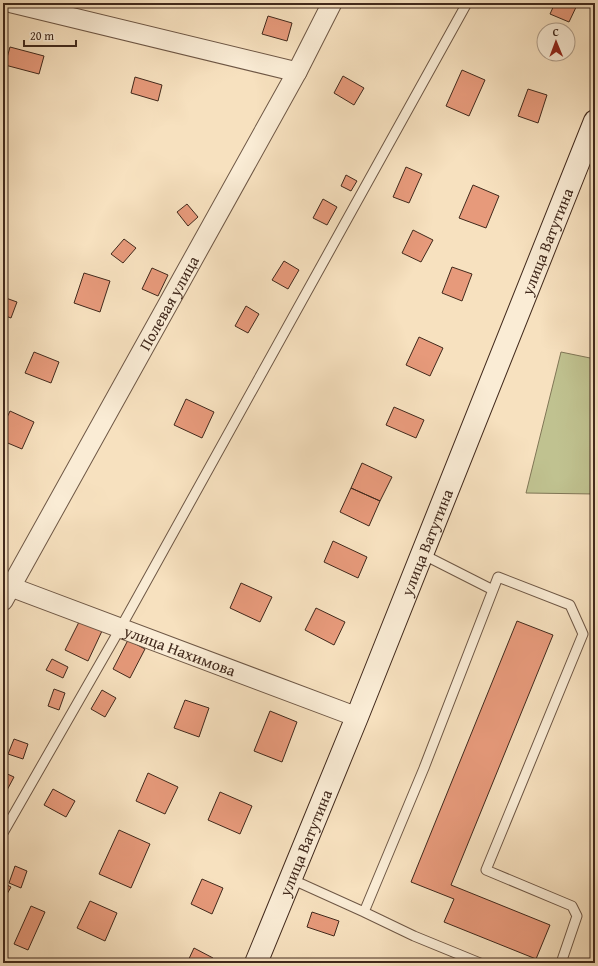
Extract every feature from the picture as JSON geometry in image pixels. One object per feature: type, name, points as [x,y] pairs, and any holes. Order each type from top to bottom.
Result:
[{"type":"street","points":[[12,3],[297,72]]},
{"type":"street","name":"Полевая улица","points":[[6,591],[297,72],[332,3]]},
{"type":"street","name":"улица Ватутина","points":[[256,963],[357,717],[595,121]]},
{"type":"street","name":"улица Нахимова","points":[[6,591],[121,627],[357,717]]},
{"type":"lane","points":[[3,833],[121,627],[467,3]]},
{"type":"lane","points":[[422,554],[493,590]]},
{"type":"lane","points":[[364,912],[424,768],[498,577],[570,605],[583,634],[486,870],[572,906],[577,916],[561,963]]},
{"type":"lane","points":[[290,879],[414,936],[480,963]]},
{"type":"green space","points":[[561,352],[595,359],[595,494],[526,493]]},
{"type":"building","points":[[555,3],[578,3],[569,22],[550,14]]},
{"type":"building","points":[[268,16],[292,23],[287,41],[262,34]]},
{"type":"building","points":[[10,47],[44,56],[39,74],[5,65]]},
{"type":"building","points":[[462,70],[485,80],[469,116],[446,106]]},
{"type":"building","points":[[343,76],[364,88],[354,105],[334,93]]},
{"type":"building","points":[[135,77],[162,85],[158,101],[131,93]]},
{"type":"building","points":[[528,89],[547,95],[538,123],[518,116]]},
{"type":"building","points":[[406,167],[422,174],[409,203],[393,197]]},
{"type":"building","points":[[346,175],[357,181],[351,191],[341,186]]},
{"type":"building","points":[[473,185],[499,196],[486,228],[459,218]]},
{"type":"building","points":[[323,199],[337,207],[327,225],[313,218]]},
{"type":"building","points":[[187,204],[198,217],[188,226],[177,212]]},
{"type":"building","points":[[413,230],[433,240],[421,262],[402,253]]},
{"type":"building","points":[[124,239],[136,248],[123,263],[111,254]]},
{"type":"building","points":[[284,261],[299,270],[288,289],[272,280]]},
{"type":"building","points":[[452,267],[472,274],[462,301],[442,293]]},
{"type":"building","points":[[152,268],[168,275],[158,296],[142,289]]},
{"type":"building","points":[[84,273],[110,281],[100,312],[74,303]]},
{"type":"building","points":[[3,297],[17,302],[11,318],[3,315]]},
{"type":"building","points":[[246,306],[259,314],[248,333],[235,326]]},
{"type":"building","points":[[419,337],[443,348],[430,376],[406,365]]},
{"type":"building","points":[[34,352],[59,362],[51,383],[25,373]]},
{"type":"building","points":[[186,399],[214,412],[202,438],[174,425]]},
{"type":"building","points":[[394,407],[424,420],[416,438],[386,425]]},
{"type":"building","points":[[10,411],[34,422],[22,449],[3,441],[3,426]]},
{"type":"building","points":[[362,463],[392,477],[380,501],[351,488]]},
{"type":"building","points":[[351,488],[380,501],[369,526],[340,512]]},
{"type":"building","points":[[333,541],[367,557],[358,578],[324,562]]},
{"type":"building","points":[[241,583],[272,597],[260,622],[230,608]]},
{"type":"building","points":[[316,608],[345,622],[334,645],[305,630]]},
{"type":"building","points":[[80,620],[102,631],[88,661],[65,650]]},
{"type":"building","points":[[517,621],[553,635],[451,885],[550,925],[536,959],[444,922],[454,899],[411,882]]},
{"type":"building","points":[[128,640],[145,649],[130,678],[113,669]]},
{"type":"building","points":[[52,659],[68,667],[63,678],[46,670]]},
{"type":"building","points":[[54,689],[65,693],[59,710],[48,706]]},
{"type":"building","points":[[102,690],[116,698],[105,717],[91,709]]},
{"type":"building","points":[[185,700],[209,708],[199,737],[174,728]]},
{"type":"building","points":[[270,711],[297,722],[282,762],[254,751]]},
{"type":"building","points":[[14,739],[28,744],[23,759],[8,754]]},
{"type":"building","points":[[3,772],[14,777],[6,792],[3,791]]},
{"type":"building","points":[[148,773],[178,787],[165,814],[136,801]]},
{"type":"building","points":[[53,789],[75,801],[66,817],[44,805]]},
{"type":"building","points":[[220,792],[252,806],[240,834],[208,820]]},
{"type":"building","points":[[119,830],[150,844],[131,888],[99,874]]},
{"type":"building","points":[[15,866],[27,871],[21,888],[9,883]]},
{"type":"building","points":[[202,879],[223,888],[212,914],[191,904]]},
{"type":"building","points":[[3,883],[11,887],[3,901]]},
{"type":"building","points":[[90,901],[117,913],[105,941],[77,928]]},
{"type":"building","points":[[31,906],[45,912],[28,950],[14,944]]},
{"type":"building","points":[[312,912],[339,921],[334,936],[307,927]]},
{"type":"building","points":[[194,948],[213,958],[210,963],[187,963]]}]
